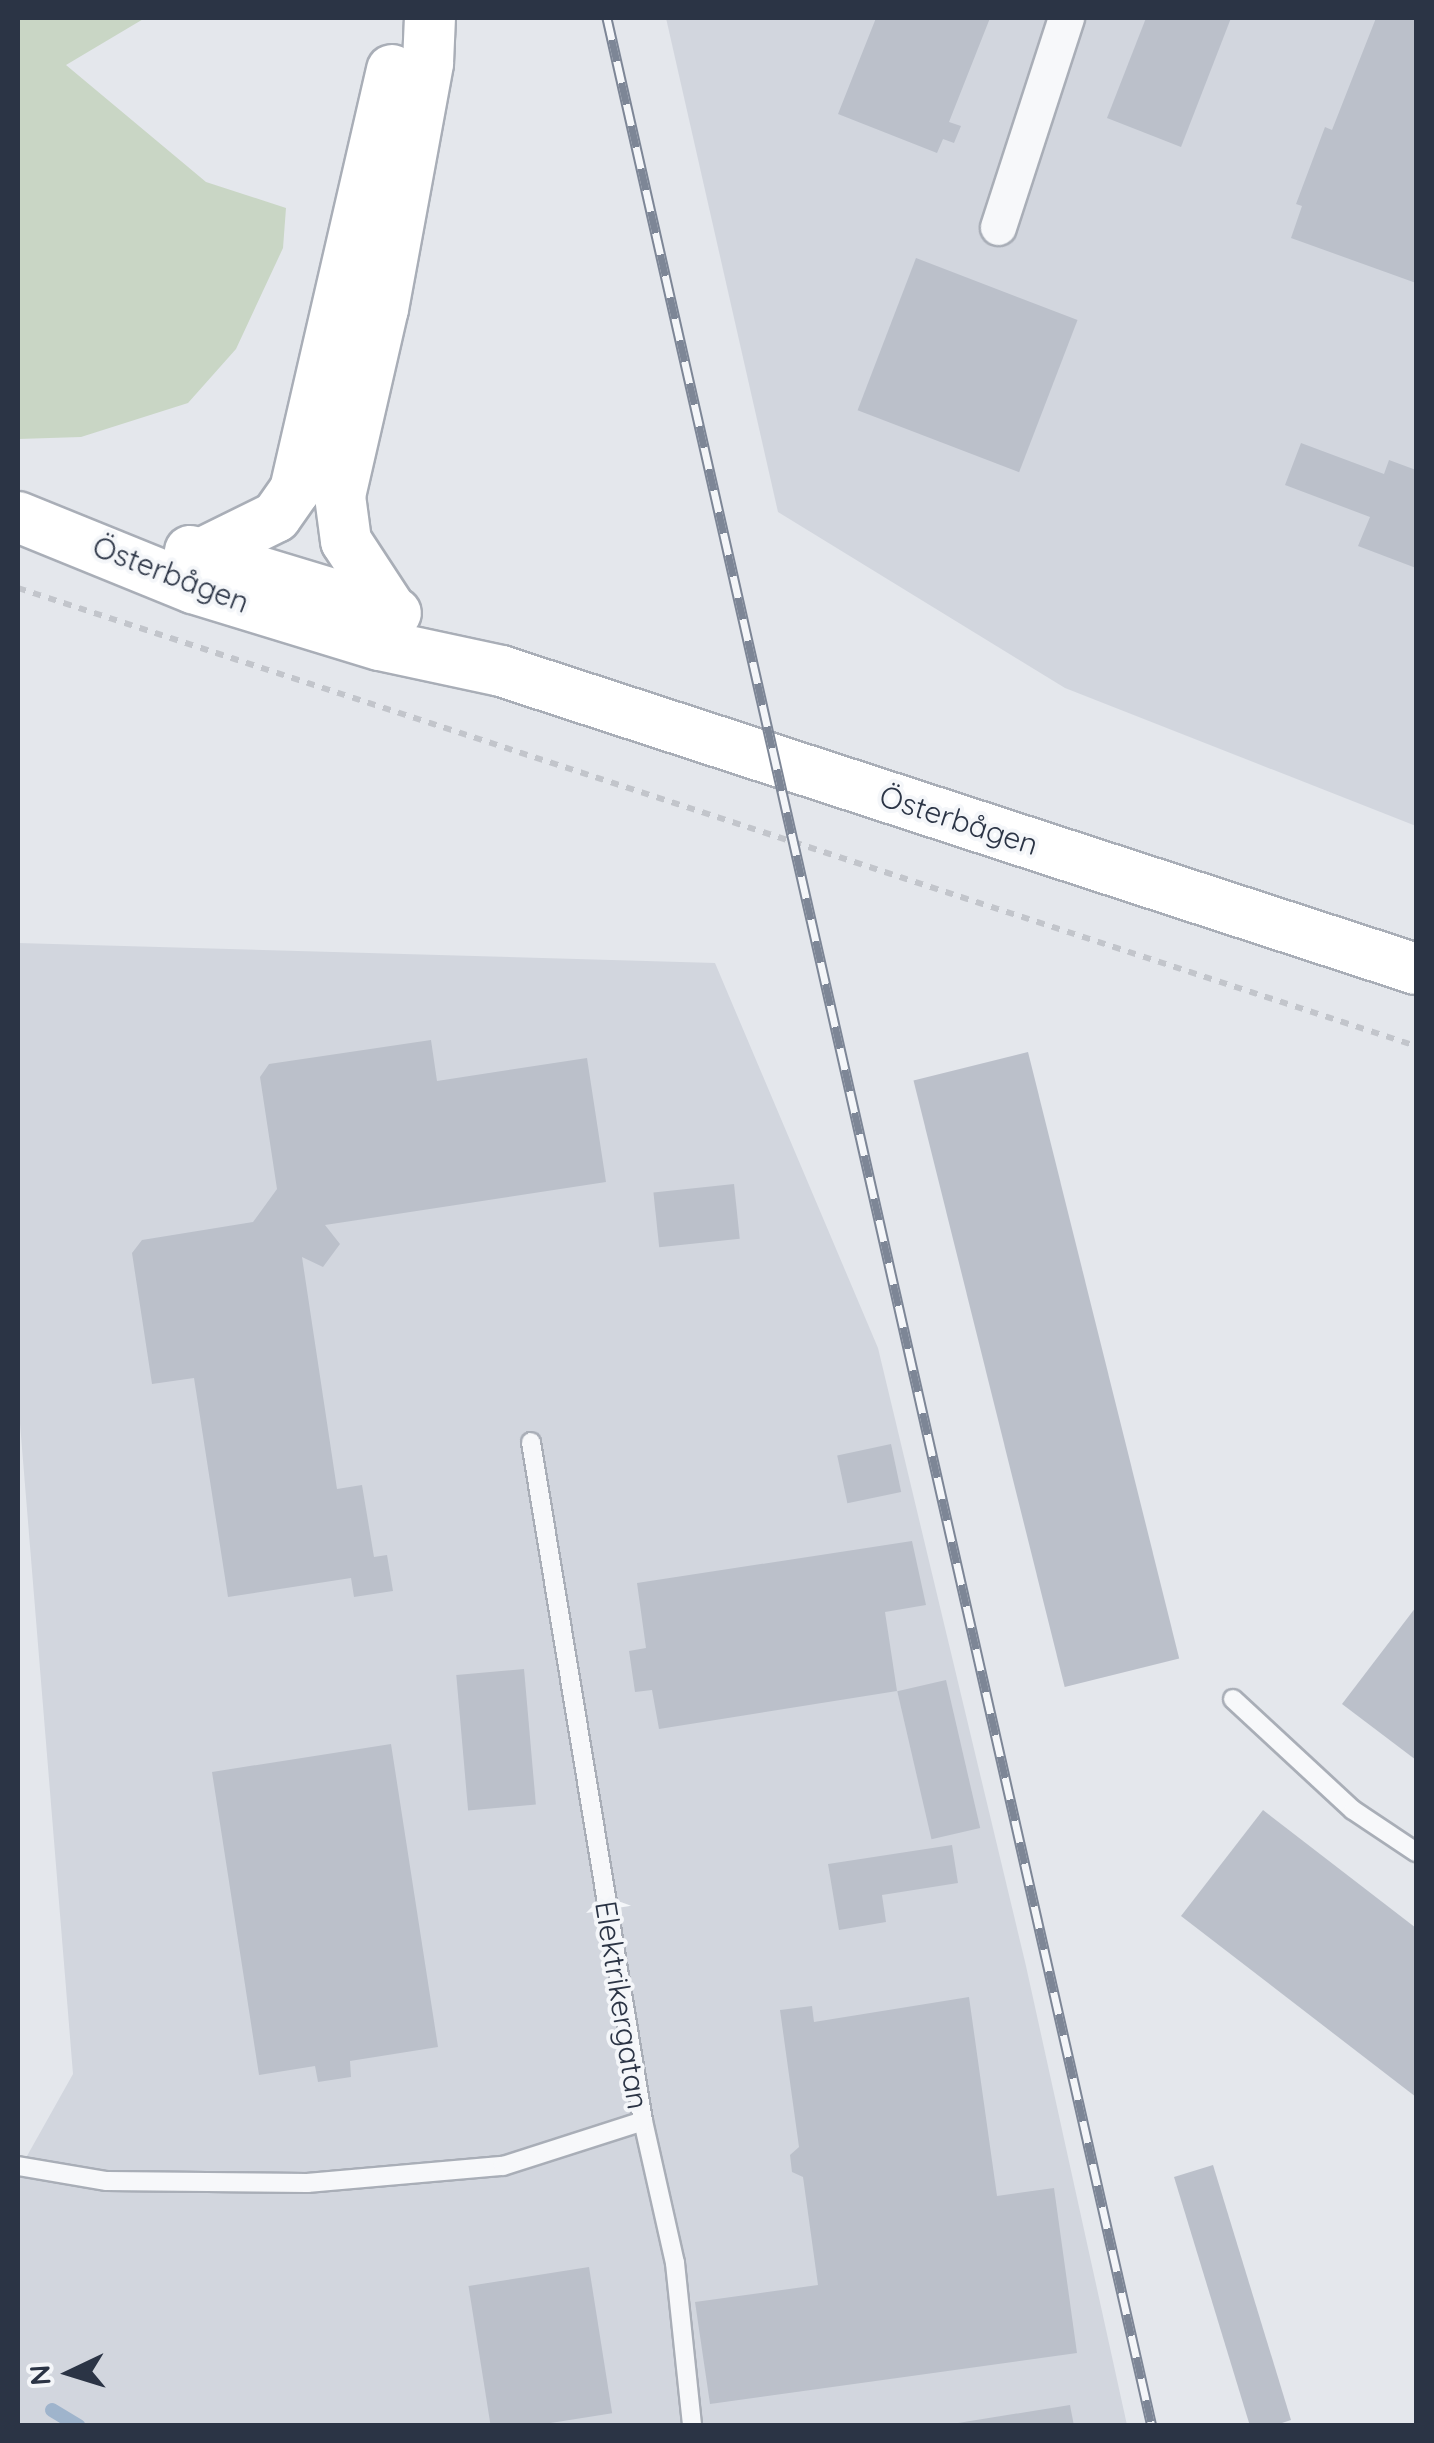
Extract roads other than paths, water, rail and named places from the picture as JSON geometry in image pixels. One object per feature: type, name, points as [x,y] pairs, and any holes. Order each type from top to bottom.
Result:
[{"type":"main road","points":[[203,553],[276,516],[295,490],[383,120],[395,18]]},
{"type":"main road","points":[[391,610],[346,541],[340,496],[383,310],[428,63],[430,18]]},
{"type":"main road","name":"Österbågen","points":[[18,517],[74,536],[193,588],[380,646],[501,671],[1416,969]]},
{"type":"main road","name":"Österbågen","points":[[74,536],[203,553],[391,610],[501,671]]},
{"type":"street","points":[[998,227],[1066,18]]},
{"type":"lane","name":"Elektrikergatan","points":[[18,2166],[107,2181],[307,2182],[502,2166],[643,2122],[531,1442]]},
{"type":"lane","points":[[1233,1699],[1353,1810],[1416,1852]]},
{"type":"lane","points":[[643,2122],[675,2263],[692,2426]]},
{"type":"waterway","points":[[52,2410],[79,2426]]},
{"type":"railway","points":[[607,18],[1152,2426]]}]
